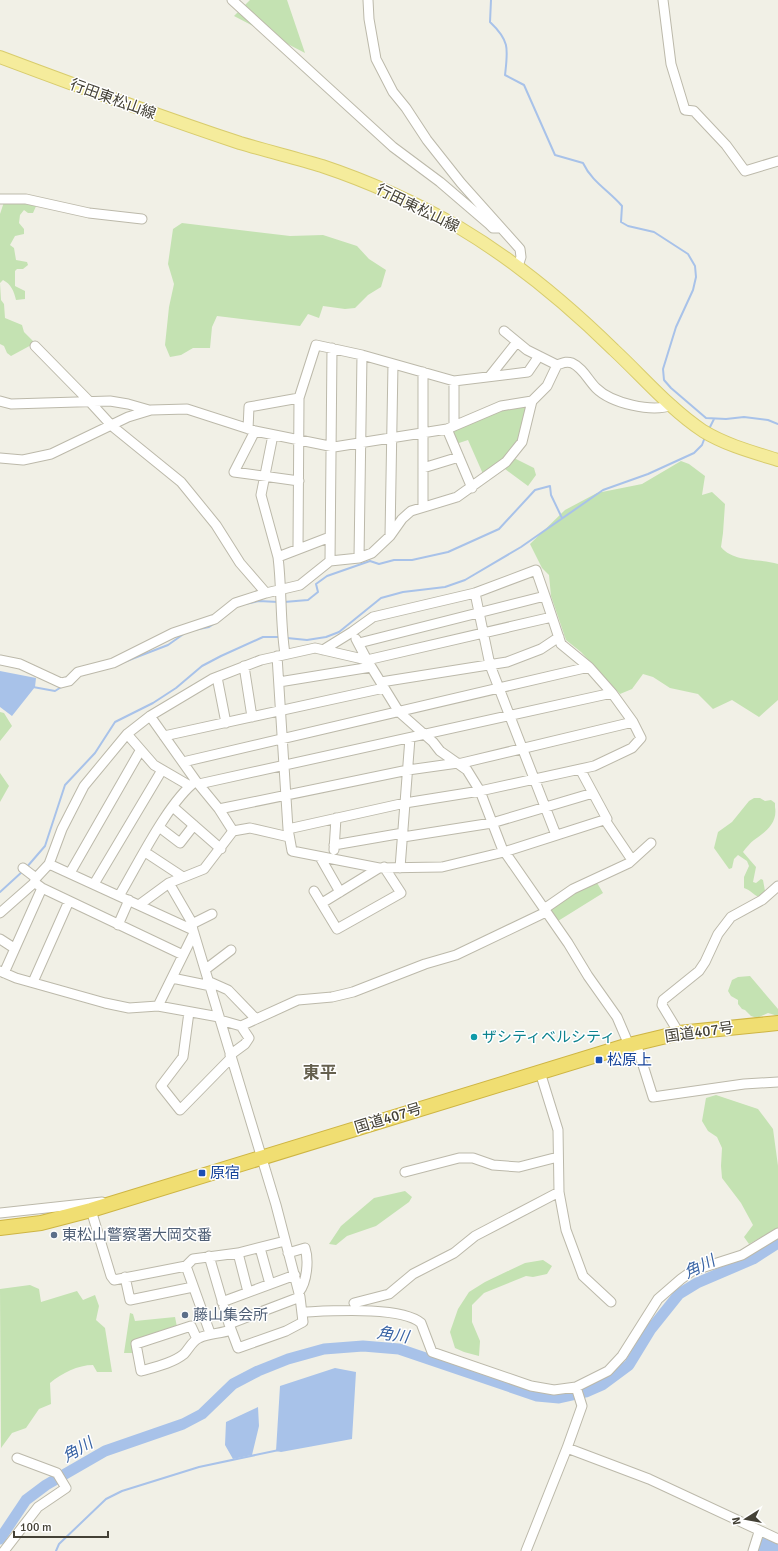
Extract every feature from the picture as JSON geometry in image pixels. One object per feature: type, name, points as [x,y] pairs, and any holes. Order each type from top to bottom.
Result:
[{"type":"highway","name":"国道407号","points":[[0,1228],[41,1223],[91,1210],[632,1044],[680,1033],[778,1023]]},
{"type":"main road","name":"行田東松山線","points":[[0,58],[243,144],[322,166],[358,179],[429,211],[487,245],[518,266],[572,310],[696,426],[719,440],[778,460]]},
{"type":"street","points":[[232,0],[393,147],[440,182],[493,228],[501,228]]},
{"type":"street","points":[[368,0],[370,25],[376,59],[384,78],[427,140],[461,183],[520,249],[521,258],[518,266]]},
{"type":"street","points":[[663,0],[671,64],[685,110],[694,111],[726,145],[745,171],[778,161]]},
{"type":"street","points":[[0,199],[26,199],[89,213],[142,218]]},
{"type":"street","points":[[504,331],[517,342],[557,365],[566,362],[573,364],[596,388],[613,398],[652,409],[672,405]]},
{"type":"street","points":[[490,376],[517,342]]},
{"type":"street","points":[[298,549],[300,440],[299,398],[316,345],[362,355],[454,381],[528,372],[539,356]]},
{"type":"street","points":[[35,346],[112,426],[181,482],[216,525],[240,563],[266,592]]},
{"type":"street","points":[[330,561],[332,348]]},
{"type":"street","points":[[359,558],[362,442],[362,355]]},
{"type":"street","points":[[390,536],[393,364]]},
{"type":"street","points":[[0,660],[20,664],[61,683],[69,681],[78,672],[113,663],[173,633],[215,619],[235,603],[266,592],[300,585],[330,561],[359,558],[372,553],[390,536],[407,514],[423,506],[450,500],[472,488],[506,462],[518,449],[522,442],[532,401],[547,386],[557,365]]},
{"type":"street","points":[[423,372],[423,506]]},
{"type":"street","points":[[454,381],[450,428],[459,457],[472,488]]},
{"type":"street","points":[[299,398],[249,407],[252,430],[234,472],[299,481]]},
{"type":"street","points":[[0,401],[11,404],[90,402],[128,404],[151,410]]},
{"type":"street","points":[[0,458],[23,460],[51,454],[128,417],[151,410],[187,409],[252,430],[331,447],[450,428],[501,406],[532,401]]},
{"type":"street","points":[[273,435],[264,475],[262,500],[278,557],[281,590],[281,655],[279,682],[288,833],[292,851],[381,867],[400,868],[442,867],[504,852],[608,819],[580,769]]},
{"type":"street","points":[[423,468],[459,457]]},
{"type":"street","points":[[278,557],[330,538]]},
{"type":"street","points":[[139,905],[169,883],[204,869],[233,831],[250,828],[288,833],[336,818],[405,803],[480,791],[580,769],[606,761],[632,748],[641,738],[633,722],[612,693],[589,667],[561,644],[536,570],[475,593],[373,617],[324,650]]},
{"type":"street","points":[[475,593],[490,665],[556,835]]},
{"type":"street","points":[[359,643],[545,596]]},
{"type":"street","points":[[279,682],[369,664],[552,617]]},
{"type":"street","points":[[352,632],[369,664],[399,712],[425,734],[440,752],[467,770],[480,791],[504,852],[568,943],[588,976],[617,1017],[632,1044],[653,1097],[744,1084],[778,1082]]},
{"type":"street","points":[[164,736],[252,717],[382,685],[507,662],[541,649],[559,637]]},
{"type":"street","points":[[189,1012],[183,1056],[161,1086],[180,1110],[230,1056],[245,1044],[249,1038],[241,1026],[220,1018],[189,1012],[158,1006],[129,1008],[105,1003],[2,972],[14,948],[37,883],[49,864],[65,822],[84,786],[127,734],[150,716],[217,677],[244,666],[281,655],[315,648],[369,664]]},
{"type":"street","points":[[244,666],[252,717]]},
{"type":"street","points":[[183,762],[282,737],[399,712],[589,667]]},
{"type":"street","points":[[217,677],[226,723]]},
{"type":"street","points":[[120,896],[159,827],[173,806],[195,784],[612,693]]},
{"type":"street","points":[[150,716],[183,762],[195,784],[219,809],[233,831]]},
{"type":"street","points":[[219,809],[408,770],[458,763],[633,722]]},
{"type":"street","points":[[127,734],[154,765],[195,784]]},
{"type":"street","points":[[400,868],[410,738]]},
{"type":"street","points":[[70,873],[140,750]]},
{"type":"street","points":[[94,884],[162,770]]},
{"type":"street","points":[[334,845],[492,823],[593,793]]},
{"type":"street","points":[[173,806],[221,848]]},
{"type":"street","points":[[334,859],[336,818]]},
{"type":"street","points":[[605,820],[632,860]]},
{"type":"street","points":[[159,827],[180,843],[194,825]]},
{"type":"street","points":[[241,1026],[298,1000],[332,997],[353,992],[425,964],[456,955],[545,910],[572,889],[599,878],[632,860],[651,844]]},
{"type":"street","points":[[145,852],[183,877]]},
{"type":"street","points":[[320,857],[340,892]]},
{"type":"street","points":[[49,864],[193,929]]},
{"type":"street","points":[[322,903],[381,867]]},
{"type":"street","points":[[314,891],[337,929],[400,893],[381,867]]},
{"type":"street","points":[[23,868],[37,883],[69,901],[183,955]]},
{"type":"street","points":[[0,912],[37,883]]},
{"type":"street","points":[[169,883],[193,929],[206,969],[230,1056],[295,1275],[300,1294],[303,1322],[300,1325],[238,1348],[222,1302],[210,1256]]},
{"type":"street","points":[[680,1033],[662,1005],[663,1000],[698,971],[705,962],[718,934],[731,917],[762,900],[778,886]]},
{"type":"street","points":[[118,925],[129,900]]},
{"type":"street","points":[[33,982],[69,901]]},
{"type":"street","points":[[158,1006],[183,955],[193,929],[212,914]]},
{"type":"street","points":[[0,938],[14,948]]},
{"type":"street","points":[[206,969],[231,950]]},
{"type":"street","points":[[172,978],[210,984],[228,990],[256,1019]]},
{"type":"street","points":[[540,1072],[558,1130],[559,1192],[566,1230],[583,1276],[611,1302]]},
{"type":"street","points":[[405,1172],[459,1158],[474,1158],[493,1165],[519,1167],[558,1157]]},
{"type":"street","points":[[354,1304],[389,1294],[413,1274],[454,1253],[475,1236],[559,1192]]},
{"type":"street","points":[[0,1213],[94,1202],[101,1202],[107,1205]]},
{"type":"street","points":[[91,1210],[111,1276],[114,1280],[186,1266],[193,1259],[238,1253],[285,1241]]},
{"type":"street","points":[[303,1312],[380,1311],[398,1314],[417,1320],[421,1323],[432,1352],[531,1386],[554,1390],[576,1387],[608,1371],[622,1356],[658,1299],[681,1279],[692,1271],[742,1255],[778,1233]]},
{"type":"street","points":[[260,1248],[270,1284]]},
{"type":"street","points":[[197,1339],[191,1326],[136,1344],[141,1371],[167,1363],[183,1354],[197,1339],[210,1333],[218,1334],[300,1294],[304,1283],[307,1253],[305,1248],[288,1253]]},
{"type":"street","points":[[238,1253],[248,1292]]},
{"type":"street","points":[[186,1266],[210,1333]]},
{"type":"street","points":[[222,1302],[295,1275]]},
{"type":"street","points":[[125,1277],[130,1300],[193,1287]]},
{"type":"street","points":[[526,1551],[568,1448],[582,1406],[576,1387]]},
{"type":"street","points":[[568,1448],[649,1479],[778,1540]]},
{"type":"street","points":[[4,1551],[38,1507],[66,1488],[57,1473],[17,1458]]},
{"type":"street","points":[[754,1551],[759,1532]]},
{"type":"green space","points":[[250,0],[287,0],[305,53],[234,16]]},
{"type":"green space","points":[[4,202],[37,204],[33,213],[28,213],[24,210],[20,215],[19,223],[24,229],[24,234],[15,236],[10,245],[14,248],[16,260],[27,262],[28,265],[23,269],[17,269],[15,271],[15,286],[25,291],[25,299],[16,300],[10,286],[3,280],[0,283],[0,214]]},
{"type":"green space","points":[[182,223],[290,236],[323,235],[357,246],[369,259],[386,270],[381,287],[368,295],[355,308],[345,309],[323,306],[319,318],[308,314],[300,326],[217,316],[212,327],[210,348],[193,348],[181,355],[170,357],[165,345],[169,307],[174,284],[168,264],[173,229]]},
{"type":"green space","points":[[0,283],[1,300],[4,304],[5,318],[22,325],[24,332],[35,343],[11,356],[7,353],[4,346],[0,344]]},
{"type":"green space","points":[[528,405],[521,434],[515,447],[506,459],[483,474],[468,440],[456,444],[451,431],[500,409]]},
{"type":"green space","points":[[514,458],[534,468],[536,475],[528,486],[505,469]]},
{"type":"green space","points":[[681,461],[689,464],[705,476],[702,495],[712,492],[725,504],[721,547],[733,556],[778,564],[778,700],[759,717],[732,700],[713,709],[698,694],[670,688],[653,677],[643,674],[632,689],[620,694],[581,652],[566,640],[551,596],[549,575],[542,568],[530,544],[565,510],[597,493],[642,484]]},
{"type":"green space","points":[[0,712],[4,713],[12,726],[0,741]]},
{"type":"green space","points":[[0,773],[9,786],[0,802]]},
{"type":"green space","points":[[754,798],[760,798],[765,801],[771,800],[775,803],[775,813],[772,823],[766,831],[751,843],[743,852],[756,867],[753,882],[756,883],[761,879],[763,880],[765,891],[759,897],[744,888],[744,877],[749,866],[747,861],[738,855],[734,859],[732,868],[729,869],[714,848],[718,832],[732,822],[749,801]]},
{"type":"green space","points":[[596,881],[603,893],[558,921],[549,910],[575,892]]},
{"type":"green space","points":[[750,976],[778,1009],[778,1016],[768,1013],[757,1018],[751,1016],[742,1009],[738,1004],[738,1000],[731,996],[728,991],[732,980],[738,977]]},
{"type":"green space","points":[[716,1095],[758,1109],[773,1129],[778,1166],[778,1228],[749,1244],[744,1237],[753,1225],[741,1203],[722,1178],[722,1148],[717,1137],[708,1131],[702,1121],[706,1098]]},
{"type":"green space","points":[[405,1191],[412,1197],[409,1202],[376,1226],[347,1236],[336,1245],[329,1244],[341,1226],[374,1198]]},
{"type":"green space","points":[[543,1260],[552,1266],[547,1274],[533,1277],[526,1276],[484,1293],[472,1305],[472,1322],[480,1341],[479,1356],[455,1348],[450,1332],[458,1309],[469,1292],[485,1282],[525,1263]]},
{"type":"green space","points":[[30,1285],[39,1289],[41,1302],[77,1291],[83,1300],[95,1295],[99,1306],[96,1320],[105,1328],[112,1372],[97,1372],[93,1365],[87,1365],[70,1370],[55,1379],[50,1383],[51,1404],[39,1409],[26,1428],[12,1433],[1,1448],[0,1289]]},
{"type":"green space","points":[[130,1313],[133,1314],[135,1321],[175,1317],[177,1327],[134,1342],[134,1353],[124,1353]]},
{"type":"water","points":[[0,671],[36,678],[35,687],[12,716],[0,707]]},
{"type":"water","points":[[335,1368],[356,1372],[352,1439],[281,1452],[276,1451],[280,1386]]},
{"type":"water","points":[[258,1407],[259,1426],[252,1455],[233,1459],[225,1445],[226,1422]]},
{"type":"water","points":[[765,1537],[778,1542],[778,1551],[757,1551],[760,1540]]},
{"type":"waterway","points":[[491,0],[490,22],[497,29],[506,46],[507,58],[505,75],[524,85],[555,155],[583,163],[596,181],[622,206],[621,222],[628,226],[654,232],[688,254],[695,266],[696,277],[693,290],[676,327],[663,369],[664,380],[671,388],[706,418],[726,419],[744,417],[768,420],[778,424]]},
{"type":"waterway","points":[[709,429],[714,419]]},
{"type":"waterway","points":[[287,638],[307,640],[326,637],[339,632],[381,598],[403,592],[445,587],[465,580],[521,547],[603,490],[648,474],[694,453],[702,445],[705,437]]},
{"type":"waterway","points":[[284,602],[308,600],[318,592],[316,584],[327,576],[370,561],[379,564],[394,560],[412,560],[448,552],[499,529],[535,490],[550,486],[551,495],[562,518]]},
{"type":"waterway","points":[[245,604],[259,601],[278,602]]},
{"type":"waterway","points":[[194,630],[209,627],[223,618]]},
{"type":"waterway","points":[[124,662],[168,645],[185,633]]},
{"type":"waterway","points":[[26,868],[45,846],[65,785],[95,753],[115,722],[153,703],[176,688],[202,666],[221,656],[263,637],[280,637]]},
{"type":"waterway","points":[[33,687],[55,691],[63,686]]},
{"type":"waterway","points":[[0,892],[23,871]]},
{"type":"waterway","name":"角川","points":[[0,1539],[26,1500],[46,1485],[105,1451],[183,1424],[202,1414],[233,1384],[258,1371],[288,1359],[324,1349],[363,1346],[399,1349],[537,1396],[559,1398],[586,1392],[602,1385],[629,1365],[651,1329],[679,1294],[697,1283],[753,1259],[778,1243]]},
{"type":"waterway","points":[[56,1551],[59,1544],[106,1499],[122,1491],[199,1467],[279,1450]]},
{"type":"place","name":"ザシティベルシティ","points":[[474,1037]]},
{"type":"place","name":"松原上","points":[[599,1060]]},
{"type":"place","name":"原宿","points":[[202,1173]]},
{"type":"place","name":"東松山警察署大岡交番","points":[[54,1235]]},
{"type":"place","name":"藤山集会所","points":[[185,1315]]},
{"type":"district","name":"東平","points":[[320,1072]]}]
